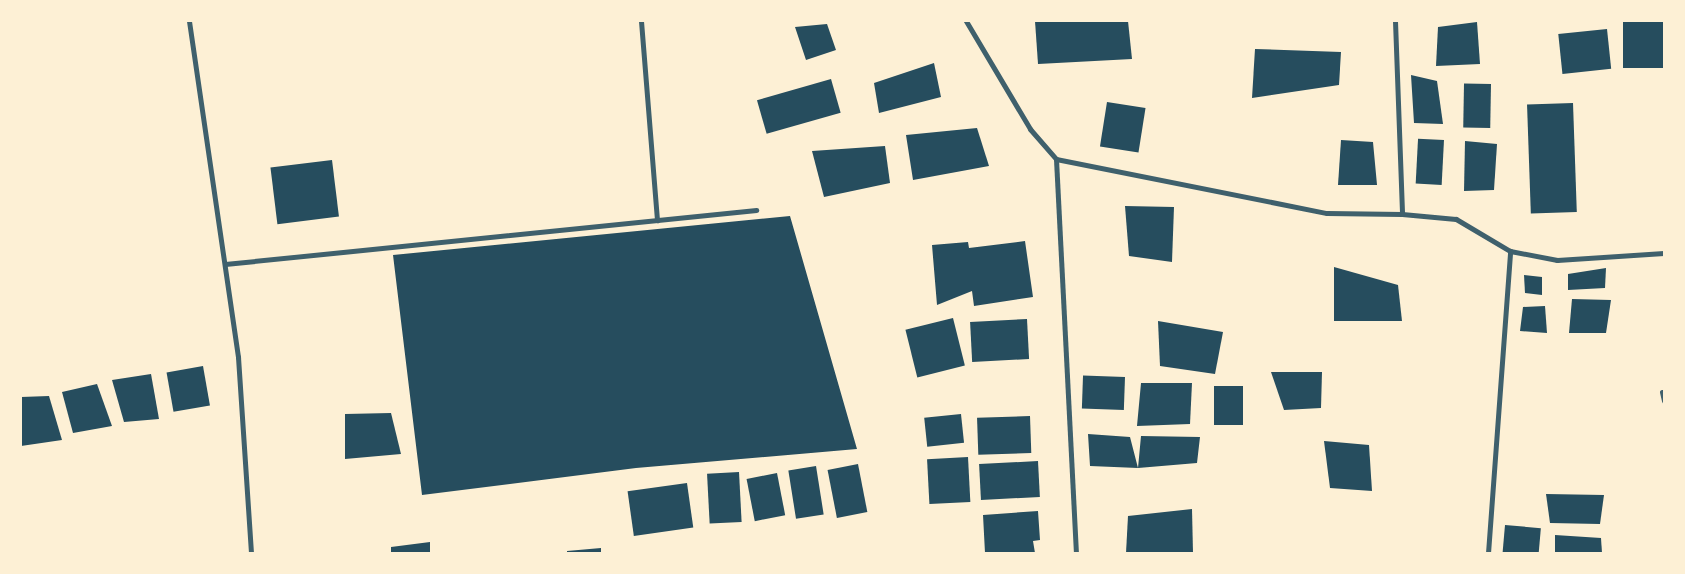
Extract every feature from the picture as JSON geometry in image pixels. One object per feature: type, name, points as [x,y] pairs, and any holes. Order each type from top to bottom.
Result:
[{"type":"street","points":[[189,21],[238,357],[251,553]]},
{"type":"street","points":[[641,21],[657,220]]},
{"type":"street","points":[[966,21],[1030,129],[1056,159],[1327,213],[1402,214],[1456,219],[1510,251],[1558,260],[1664,253]]},
{"type":"street","points":[[1395,21],[1402,214]]},
{"type":"street","points":[[1056,159],[1076,553]]},
{"type":"street","points":[[225,264],[756,210]]},
{"type":"street","points":[[1488,553],[1510,251]]},
{"type":"street","points":[[1662,392],[1664,400]]},
{"type":"building","points":[[1035,21],[1128,21],[1132,59],[1038,64]]},
{"type":"building","points":[[1623,21],[1664,21],[1664,68],[1623,68]]},
{"type":"building","points":[[1477,22],[1480,64],[1436,66],[1438,27]]},
{"type":"building","points":[[827,24],[836,50],[806,60],[795,27]]},
{"type":"building","points":[[1607,29],[1611,69],[1562,74],[1558,34]]},
{"type":"building","points":[[1255,49],[1341,52],[1339,85],[1252,98]]},
{"type":"building","points":[[934,63],[941,97],[879,113],[874,83]]},
{"type":"building","points":[[1411,75],[1437,81],[1443,124],[1414,123]]},
{"type":"building","points":[[831,79],[841,113],[767,134],[757,100]]},
{"type":"building","points":[[1464,84],[1491,84],[1490,128],[1463,128]]},
{"type":"building","points":[[1107,102],[1146,108],[1138,153],[1100,146]]},
{"type":"building","points":[[1573,103],[1577,212],[1531,214],[1527,105]]},
{"type":"building","points":[[977,128],[989,166],[913,180],[906,135]]},
{"type":"building","points":[[1418,139],[1444,140],[1442,185],[1416,184]]},
{"type":"building","points":[[1341,140],[1373,142],[1377,185],[1338,185]]},
{"type":"building","points":[[1465,141],[1497,144],[1494,190],[1464,191]]},
{"type":"building","points":[[885,146],[890,183],[824,197],[812,151]]},
{"type":"building","points":[[332,160],[339,217],[277,224],[270,168]]},
{"type":"building","points":[[1125,206],[1174,207],[1172,262],[1129,256]]},
{"type":"building","points":[[790,216],[857,449],[636,468],[422,495],[393,255]]},
{"type":"building","points":[[1025,241],[1033,297],[974,306],[972,291],[937,305],[932,245],[968,242],[969,248]]},
{"type":"building","points":[[1334,267],[1398,285],[1402,321],[1334,321]]},
{"type":"building","points":[[1606,268],[1605,288],[1568,290],[1568,274]]},
{"type":"building","points":[[1524,275],[1542,277],[1542,295],[1525,293]]},
{"type":"building","points":[[1572,299],[1611,300],[1606,333],[1569,333]]},
{"type":"building","points":[[1545,306],[1547,333],[1520,331],[1523,307]]},
{"type":"building","points":[[953,318],[965,366],[917,377],[905,330]]},
{"type":"building","points":[[1027,319],[1029,359],[972,362],[970,322]]},
{"type":"building","points":[[1158,321],[1223,332],[1215,374],[1160,366]]},
{"type":"building","points":[[203,366],[210,405],[174,412],[167,372]]},
{"type":"building","points":[[1271,372],[1322,372],[1321,408],[1284,410]]},
{"type":"building","points":[[151,374],[159,419],[124,422],[112,380]]},
{"type":"building","points":[[1083,376],[1125,377],[1124,410],[1082,409]]},
{"type":"building","points":[[1141,383],[1192,383],[1190,424],[1137,426]]},
{"type":"building","points":[[97,384],[112,426],[73,433],[62,392]]},
{"type":"building","points":[[1214,386],[1243,386],[1243,425],[1214,425]]},
{"type":"building","points":[[49,396],[62,440],[21,446],[21,397]]},
{"type":"building","points":[[391,413],[401,454],[345,459],[345,414]]},
{"type":"building","points":[[961,414],[964,443],[927,447],[924,418]]},
{"type":"building","points":[[1030,416],[1031,453],[978,455],[977,418]]},
{"type":"building","points":[[1088,434],[1130,437],[1138,468],[1090,466]]},
{"type":"building","points":[[1141,436],[1200,437],[1197,463],[1138,468]]},
{"type":"building","points":[[1324,441],[1369,445],[1372,491],[1330,488]]},
{"type":"building","points":[[968,457],[970,502],[929,504],[927,459]]},
{"type":"building","points":[[1038,461],[1040,497],[981,500],[979,464]]},
{"type":"building","points":[[858,464],[867,512],[837,518],[828,470]]},
{"type":"building","points":[[816,466],[824,514],[796,519],[788,470]]},
{"type":"building","points":[[739,472],[742,522],[710,524],[707,474]]},
{"type":"building","points":[[777,473],[785,515],[755,521],[747,479]]},
{"type":"building","points":[[687,483],[693,528],[634,536],[628,491]]},
{"type":"building","points":[[1546,494],[1604,495],[1600,524],[1550,523]]},
{"type":"building","points":[[1192,509],[1193,553],[1126,553],[1128,516]]},
{"type":"building","points":[[1038,511],[1040,540],[1033,541],[1035,553],[985,553],[983,515]]},
{"type":"building","points":[[1505,525],[1541,528],[1539,553],[1503,553]]},
{"type":"building","points":[[1555,535],[1601,538],[1602,553],[1555,553]]},
{"type":"building","points":[[430,542],[430,553],[391,553],[391,547]]},
{"type":"building","points":[[601,548],[601,553],[567,553],[567,551]]}]
